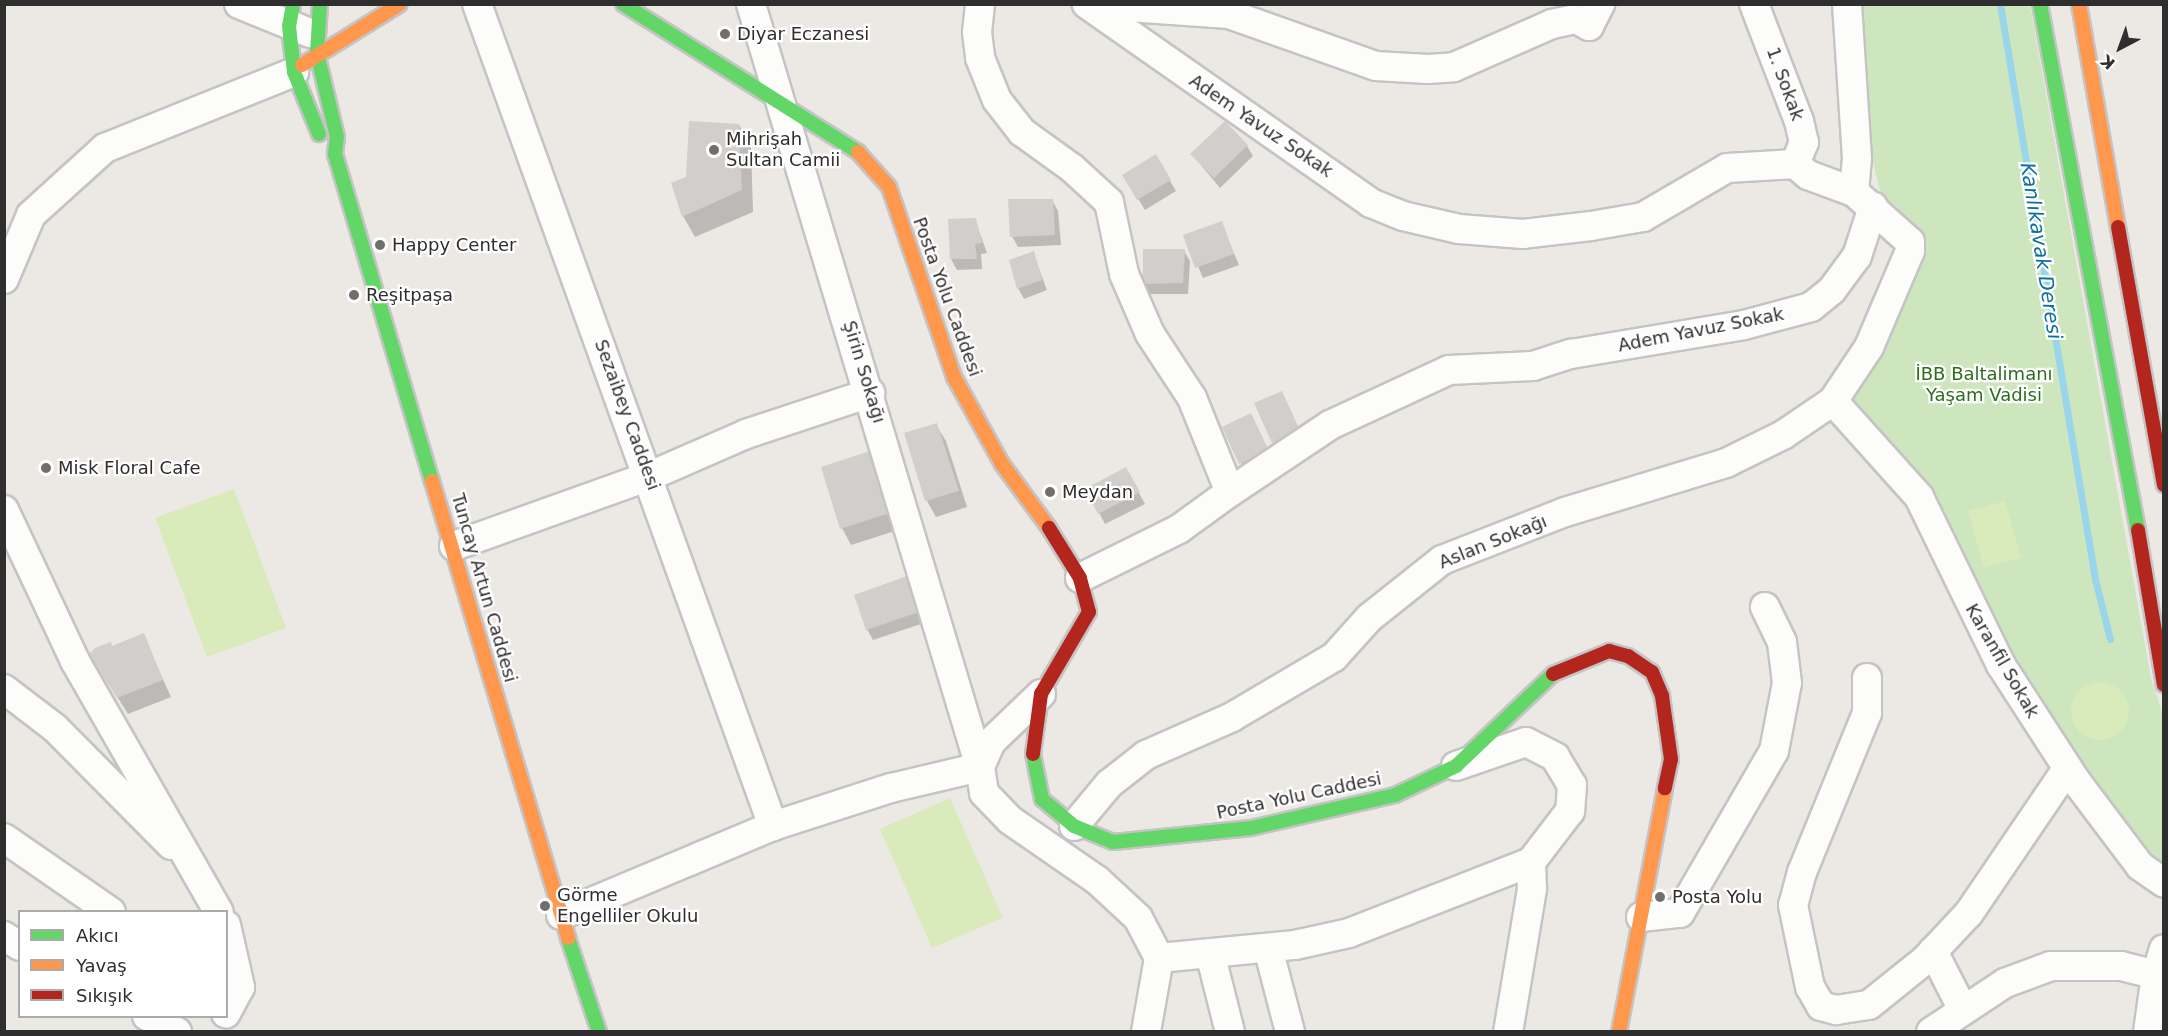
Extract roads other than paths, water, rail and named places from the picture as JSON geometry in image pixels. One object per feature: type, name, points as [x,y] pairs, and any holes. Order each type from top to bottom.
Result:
[{"type":"street","points":[[239,4],[304,29],[400,4]]},
{"type":"street","points":[[320,4],[304,29],[294,72],[317,130],[335,154]]},
{"type":"street","name":"Sezaibey Caddesi","points":[[477,4],[650,477],[773,826]]},
{"type":"street","name":"Posta Yolu Caddesi","points":[[623,4],[784,108],[859,153],[889,187],[954,377],[1002,464],[1058,540],[1080,578],[1089,612],[1041,694],[1032,760],[1042,799],[1074,826],[1113,842],[1251,828],[1395,795],[1456,766],[1553,674],[1587,657],[1609,651],[1628,656],[1652,672],[1662,696],[1671,759],[1619,1032]]},
{"type":"street","name":"Şirin Sokağı","points":[[751,4],[870,393],[976,754],[984,793],[1010,820],[1105,887],[1138,918],[1159,958]]},
{"type":"street","points":[[980,4],[977,32],[980,58],[997,99],[1022,132],[1072,168],[1109,202],[1124,274],[1150,333],[1192,398],[1230,492]]},
{"type":"street","name":"Adem Yavuz Sokak","points":[[1087,4],[1112,20],[1139,43],[1371,203],[1459,230],[1523,234],[1643,217],[1727,168],[1795,164]]},
{"type":"street","points":[[1112,20],[1129,7],[1177,8],[1274,18],[1376,66],[1454,67],[1552,24],[1576,19],[1589,26],[1600,4]]},
{"type":"street","name":"1. Sokak","points":[[1754,4],[1799,121],[1804,142],[1795,164]]},
{"type":"street","name":"Adem Yavuz Sokak","points":[[1080,578],[1179,529],[1330,425],[1449,370],[1533,366],[1571,354],[1744,325],[1811,307],[1832,290],[1857,256],[1864,200],[1857,158],[1846,4]]},
{"type":"street","points":[[2040,4],[2102,322],[2163,685]]},
{"type":"street","points":[[2079,4],[2163,485]]},
{"type":"street","points":[[294,72],[304,29]]},
{"type":"street","points":[[304,29],[337,137],[335,154]]},
{"type":"street","points":[[4,279],[31,215],[105,148],[294,72]]},
{"type":"street","name":"Tuncay Artun Caddesi","points":[[335,154],[454,546],[561,915],[599,1032]]},
{"type":"street","points":[[1795,164],[1808,175],[1864,200],[1907,236],[1910,251],[1869,347],[1833,401]]},
{"type":"street","points":[[454,546],[650,477],[746,434],[870,393]]},
{"type":"street","name":"Karanfil Sokak","points":[[1833,401],[1919,497],[1981,630],[2067,769],[2140,866],[2163,883]]},
{"type":"street","name":"Aslan Sokağı","points":[[1074,826],[1108,784],[1146,755],[1232,717],[1334,657],[1369,618],[1442,560],[1565,512],[1726,463],[1773,441],[1833,401]]},
{"type":"street","points":[[4,510],[75,661],[218,910]]},
{"type":"street","points":[[1641,917],[1680,913],[1774,751],[1787,683],[1782,642],[1765,607]]},
{"type":"street","points":[[1867,678],[1867,713],[1802,872],[1794,906],[1810,987],[1821,1006],[1836,1011],[1869,1005],[1933,951],[1969,913],[2067,769]]},
{"type":"street","points":[[4,689],[55,729],[196,870]]},
{"type":"street","points":[[561,915],[773,826],[891,788],[976,754],[1041,694]]},
{"type":"street","points":[[1146,1032],[1159,958],[1268,948],[1348,933],[1531,862],[1570,811],[1572,785],[1555,757],[1526,742],[1456,766]]},
{"type":"street","points":[[4,838],[108,910]]},
{"type":"street","points":[[1508,1032],[1532,889],[1531,862]]},
{"type":"street","points":[[228,934],[240,987],[228,1010]]},
{"type":"street","points":[[4,936],[18,945]]},
{"type":"street","points":[[1268,948],[1290,1032]]},
{"type":"street","points":[[1933,951],[1964,1010]]},
{"type":"street","points":[[1210,953],[1230,1032]]},
{"type":"street","points":[[1931,1032],[2004,983],[2051,966],[2121,966],[2160,962],[2148,1032]]},
{"type":"street","points":[[149,1018],[177,1032]]},
{"type":"waterway","name":"Kanlıkavak Deresi","points":[[2000,4],[2095,579],[2110,639]]},
{"type":"place","name":"Diyar Eczanesi","points":[[725,34]]},
{"type":"place","name":"Mihrişah Sultan Camii","points":[[714,150]]},
{"type":"place","name":"Happy Center","points":[[380,245]]},
{"type":"place","name":"Reşitpaşa","points":[[354,295]]},
{"type":"place","name":"Misk Floral Cafe","points":[[46,468]]},
{"type":"place","name":"Meydan","points":[[1050,492]]},
{"type":"place","name":"Posta Yolu","points":[[1660,897]]},
{"type":"place","name":"Görme Engelliler Okulu","points":[[545,906]]},
{"type":"park label","name":"İBB Baltalimanı Yaşam Vadisi","points":[[1984,385]]}]
